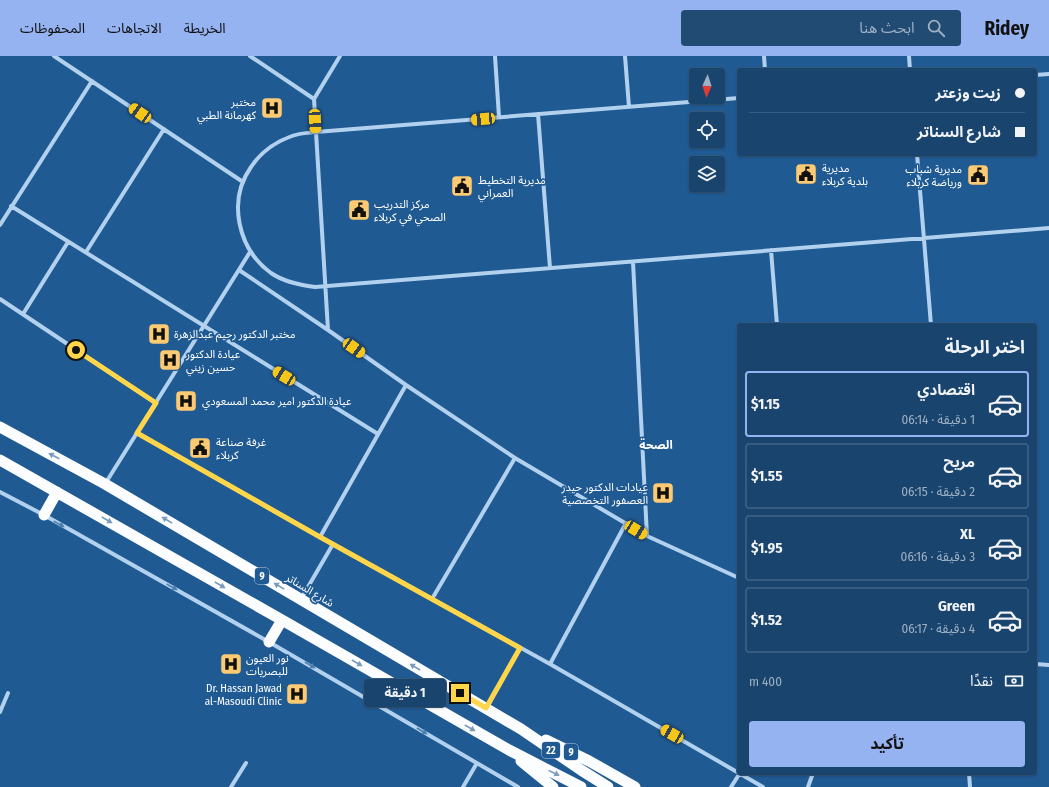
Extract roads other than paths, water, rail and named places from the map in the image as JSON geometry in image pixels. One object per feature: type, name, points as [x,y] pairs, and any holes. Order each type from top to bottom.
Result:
[{"type":"highway","name":"شارع السناتر","points":[[1,428],[105,484],[486,708],[521,729],[608,787]]},
{"type":"highway","points":[[0,460],[508,750],[553,787]]},
{"type":"highway","points":[[44,515],[57,492]]},
{"type":"highway","points":[[269,642],[282,620]]},
{"type":"highway","name":"9","points":[[521,729],[577,754],[635,787]]},
{"type":"highway","name":"22","points":[[508,750],[578,785]]},
{"type":"street","points":[[54,56],[243,182]]},
{"type":"street","points":[[250,56],[314,99]]},
{"type":"street","points":[[328,330],[314,99],[340,56]]},
{"type":"street","points":[[495,56],[499,118]]},
{"type":"street","points":[[625,56],[629,107]]},
{"type":"street","points":[[764,56],[765,68]]},
{"type":"street","points":[[909,56],[910,68]]},
{"type":"street","points":[[1037,75],[1049,74]]},
{"type":"street","points":[[0,225],[92,81]]},
{"type":"street","points":[[737,98],[316,132],[293,136],[284,139],[261,154],[245,177],[239,201],[238,216],[241,231],[250,252],[272,273],[285,280],[300,285],[325,286],[1049,228]]},
{"type":"street","points":[[538,114],[550,268]]},
{"type":"street","points":[[86,252],[164,129]]},
{"type":"street","points":[[917,156],[931,323]]},
{"type":"street","points":[[11,206],[378,434]]},
{"type":"street","points":[[23,314],[68,242]]},
{"type":"street","points":[[771,250],[777,323]]},
{"type":"street","points":[[105,484],[250,252]]},
{"type":"street","points":[[633,262],[647,536]]},
{"type":"street","points":[[239,270],[515,458],[647,536],[737,577]]},
{"type":"street","points":[[0,299],[156,403]]},
{"type":"street","points":[[320,537],[406,385]]},
{"type":"street","points":[[137,433],[320,537],[550,664],[737,771]]},
{"type":"street","points":[[432,599],[515,458]]},
{"type":"street","points":[[0,492],[44,515],[269,642],[518,787]]},
{"type":"street","points":[[550,664],[626,523]]},
{"type":"street","points":[[301,600],[333,544]]},
{"type":"street","points":[[486,708],[520,648]]},
{"type":"street","points":[[1037,664],[1049,665]]},
{"type":"street","points":[[0,712],[8,693]]},
{"type":"street","points":[[231,787],[246,762]]},
{"type":"street","points":[[464,787],[477,763]]},
{"type":"street","points":[[731,787],[739,775]]},
{"type":"street","points":[[743,775],[763,787]]},
{"type":"street","points":[[808,787],[812,775]]},
{"type":"street","points":[[969,775],[970,787]]},
{"type":"place","name":"مختبر كهرمانة الطبي","points":[[272,108]]},
{"type":"place","name":"مديرية بلدية كربلاء","points":[[806,174]]},
{"type":"place","name":"مديرية شباب ورياضة كربلاء","points":[[978,175]]},
{"type":"place","name":"مديرية التخطيط العمراني","points":[[462,186]]},
{"type":"place","name":"مركز التدريب الصحي في كربلاء","points":[[359,210]]},
{"type":"place","name":"مختبر الدكتور رحيم عبدالزهرة","points":[[159,334]]},
{"type":"place","name":"عيادة الدكتور حسين زيني","points":[[170,360]]},
{"type":"place","name":"عيادة الدكتور امير محمد المسعودي","points":[[186,401]]},
{"type":"place","name":"غرفة صناعة كربلاء","points":[[200,448]]},
{"type":"place","name":"عيادات الدكتور حيدر العصفور التخصصية","points":[[663,493]]},
{"type":"place","name":"نور العيون للبصريات","points":[[231,664]]},
{"type":"place","name":"Dr. Hassan Jawad al-Masoudi Clinic","points":[[297,694]]},
{"type":"district","name":"الصحة","points":[[656,445]]}]
